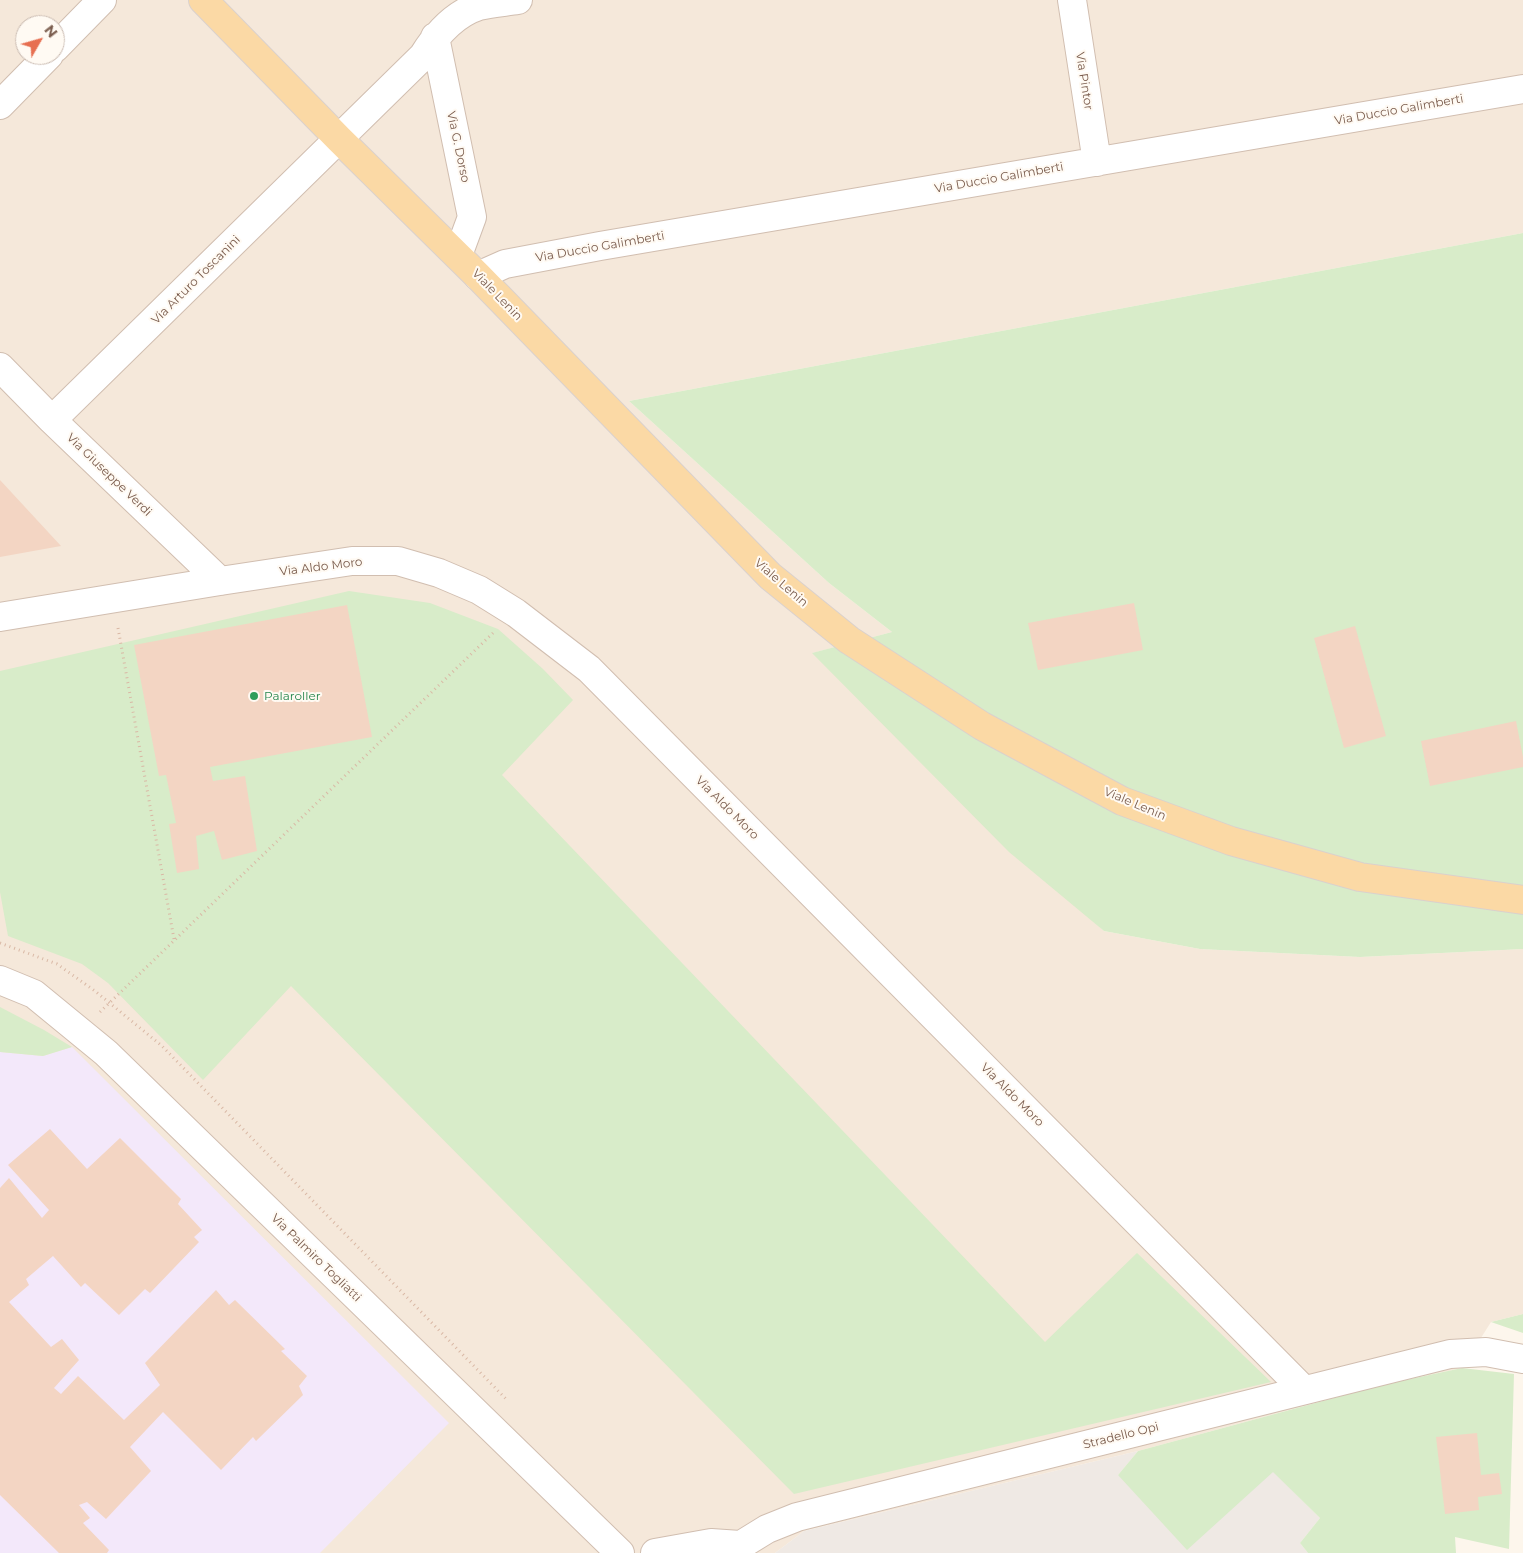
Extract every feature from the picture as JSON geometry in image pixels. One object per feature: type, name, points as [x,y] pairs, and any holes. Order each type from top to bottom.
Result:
[{"type":"main road","name":"Viale Lenin","points":[[203,0],[339,139],[458,255],[770,576],[849,640],[982,726],[1122,801],[1231,841],[1360,877],[1523,900]]},
{"type":"street","points":[[65,38],[102,0]]},
{"type":"street","name":"Via Arturo Toscanini","points":[[52,420],[424,56],[435,37],[462,13],[479,6],[518,0]]},
{"type":"street","name":"Via Pintor","points":[[1072,0],[1097,162]]},
{"type":"street","name":"Via G. Dorso","points":[[435,37],[472,217],[458,255]]},
{"type":"street","points":[[0,105],[39,65]]},
{"type":"street","name":"Via Duccio Galimberti","points":[[478,276],[505,264],[600,246],[1523,89]]},
{"type":"street","name":"Via Giuseppe Verdi","points":[[0,366],[52,420],[220,581]]},
{"type":"street","name":"Via Aldo Moro","points":[[0,617],[220,581],[352,562],[398,561],[439,573],[479,590],[516,613],[589,669],[1304,1390]]},
{"type":"street","name":"Via Palmiro Togliatti","points":[[0,980],[34,994],[106,1053],[620,1553]]},
{"type":"street","name":"Stradello Opi","points":[[734,1549],[767,1529],[797,1517],[1450,1354],[1486,1352],[1523,1359]]},
{"type":"street","points":[[655,1553],[710,1543],[734,1549]]},
{"type":"path","points":[[114,598],[174,940]]},
{"type":"path","points":[[80,1032],[498,629]]},
{"type":"path","points":[[0,944],[56,964],[109,1002],[162,1046],[513,1405]]},
{"type":"shaded area","points":[[0,0],[1523,0],[1523,233],[629,401],[829,583],[892,632],[813,653],[1104,931],[1200,949],[1360,957],[1523,949],[1523,1314],[1491,1322],[1462,1368],[1382,1385],[1138,1451],[804,1531],[775,1553],[0,1553]]},
{"type":"shaded area","points":[[72,1047],[449,1423],[320,1553],[0,1553],[0,1052],[43,1056]]},
{"type":"shaded area","points":[[1138,1451],[1118,1475],[1273,1471],[1320,1518],[1300,1543],[1308,1553],[775,1553],[804,1531]]},
{"type":"green space","points":[[1523,233],[1523,949],[1360,957],[1200,949],[1104,931],[1009,852],[812,653],[892,632],[829,583],[629,401]]},
{"type":"green space","points":[[349,591],[430,603],[498,629],[543,669],[573,700],[502,775],[1045,1342],[1137,1253],[1271,1382],[794,1494],[291,986],[203,1080],[108,983],[82,964],[8,936],[0,892],[0,671]]},
{"type":"green space","points":[[0,1007],[72,1047],[43,1056],[0,1052]]},
{"type":"green space","points":[[1523,1314],[1523,1333],[1491,1322]]},
{"type":"green space","points":[[1462,1368],[1514,1374],[1509,1549],[1455,1537],[1456,1553],[1308,1553],[1300,1543],[1320,1518],[1273,1472],[1187,1550],[1118,1475],[1138,1451],[1382,1385]]},
{"type":"building","points":[[0,480],[61,546],[0,557]]},
{"type":"building","points":[[1134,603],[1143,650],[1038,670],[1028,623]]},
{"type":"building","name":"Palaroller","points":[[347,605],[372,737],[210,767],[213,781],[245,776],[257,851],[222,860],[214,831],[196,836],[199,869],[177,873],[169,824],[176,823],[166,775],[159,776],[134,645]]},
{"type":"building","points":[[1355,626],[1386,736],[1344,748],[1314,638]]},
{"type":"building","points":[[1516,721],[1523,757],[1523,767],[1430,786],[1421,741]]},
{"type":"building","points":[[50,1129],[87,1169],[120,1138],[181,1199],[178,1204],[202,1230],[194,1237],[199,1242],[150,1293],[145,1289],[119,1315],[85,1283],[81,1287],[53,1256],[26,1279],[29,1285],[9,1302],[51,1347],[62,1339],[79,1360],[54,1388],[61,1394],[78,1376],[124,1420],[160,1385],[145,1363],[216,1290],[229,1305],[235,1300],[285,1349],[281,1351],[307,1376],[299,1386],[303,1395],[256,1441],[253,1437],[221,1470],[163,1412],[130,1447],[151,1471],[106,1519],[87,1502],[79,1505],[90,1518],[83,1523],[109,1550],[107,1553],[59,1553],[0,1495],[0,1188],[9,1178],[42,1218],[49,1210],[8,1165]]},
{"type":"building","points":[[1477,1433],[1481,1475],[1499,1473],[1502,1494],[1478,1497],[1479,1510],[1445,1514],[1436,1437]]},
{"type":"place","name":"Palaroller","points":[[254,696]]}]
